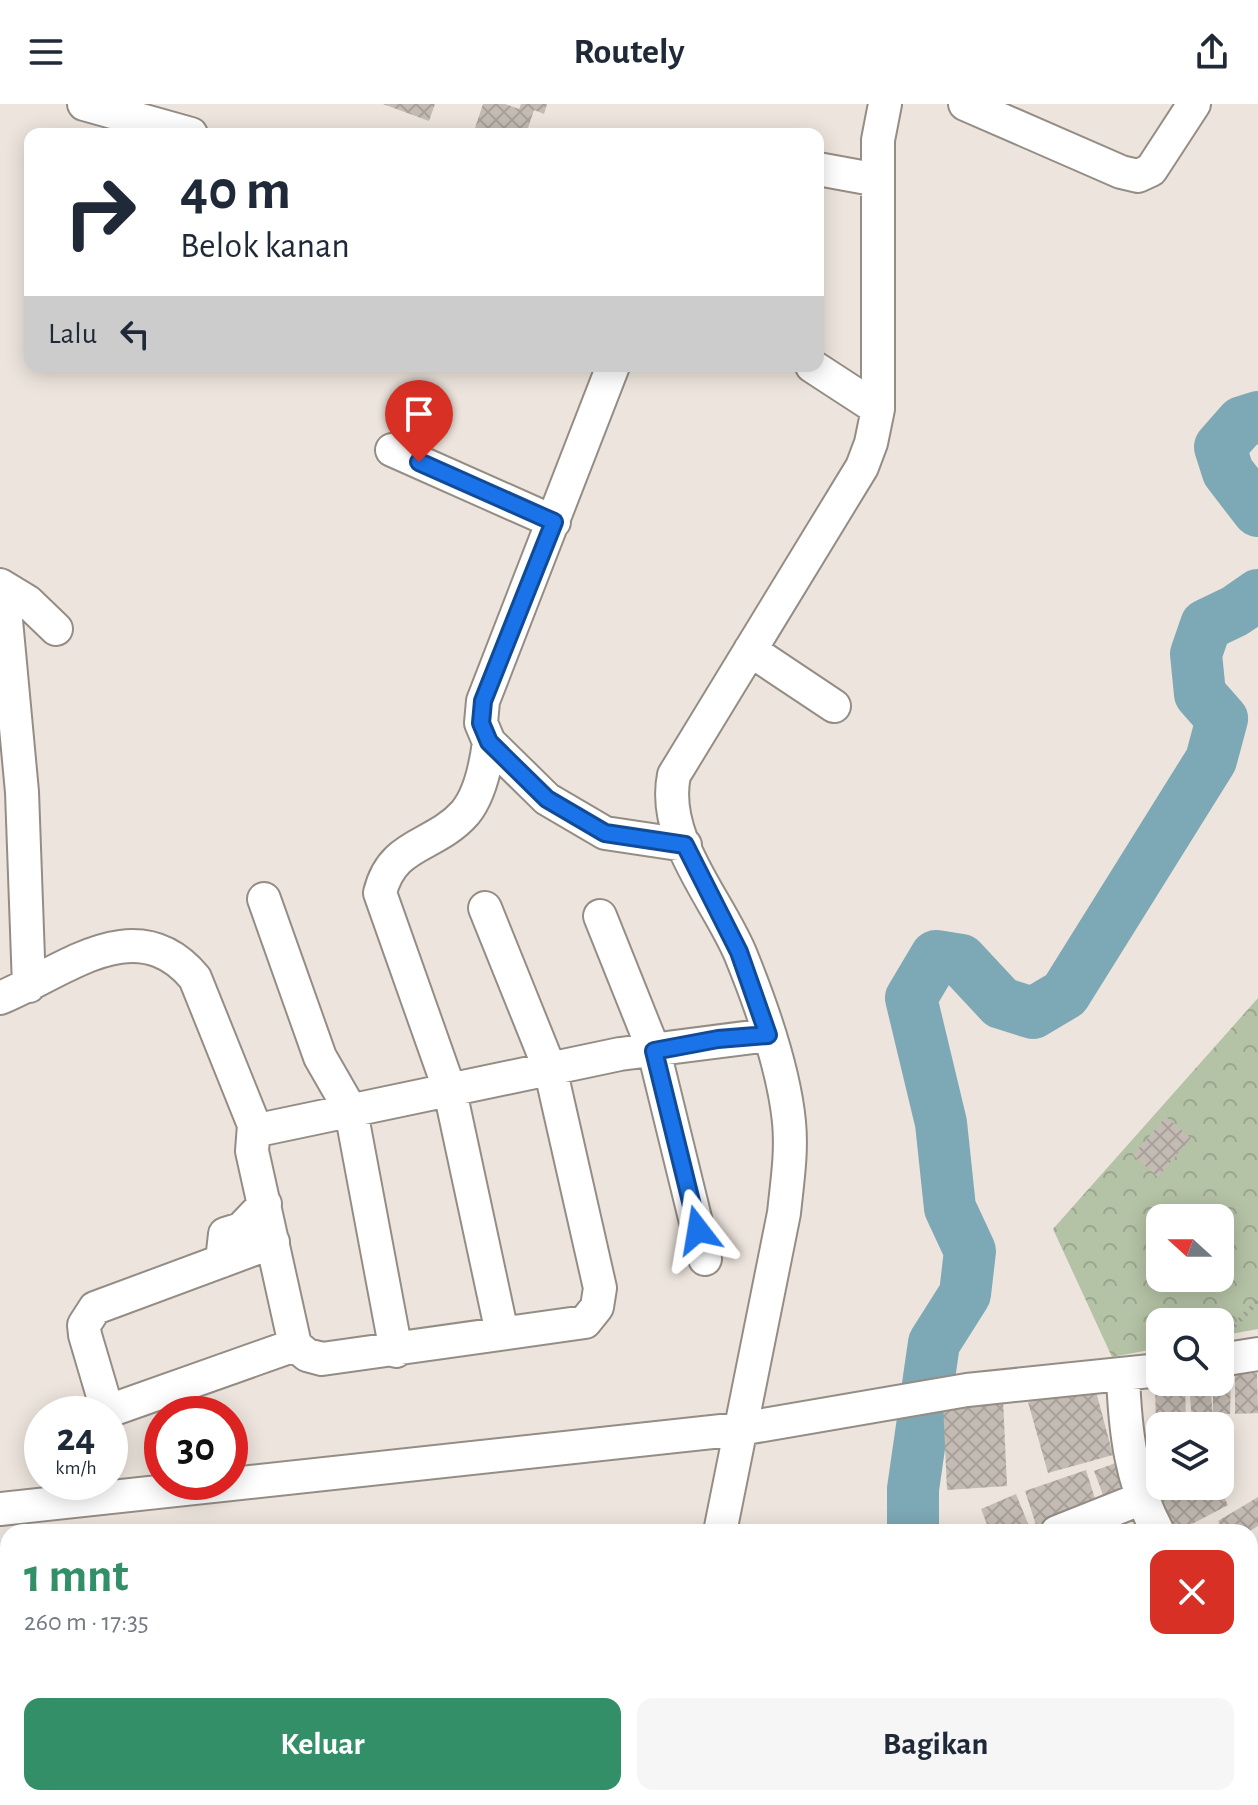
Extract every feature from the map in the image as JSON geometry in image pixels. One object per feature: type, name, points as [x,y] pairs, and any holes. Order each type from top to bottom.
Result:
[{"type":"street","points":[[722,1524],[781,1227],[790,1163],[789,1120],[768,1035],[739,952],[685,845],[669,798],[674,775],[862,467],[871,443],[878,409],[878,140],[885,104]]},
{"type":"street","points":[[965,104],[1121,172],[1138,176],[1151,170],[1194,104]]},
{"type":"street","points":[[92,105],[171,128]]},
{"type":"street","points":[[824,170],[878,180]]},
{"type":"street","points":[[611,372],[483,701],[481,723],[489,742],[547,799],[605,833],[685,845]]},
{"type":"street","points":[[821,372],[878,409]]},
{"type":"street","points":[[392,450],[554,522]]},
{"type":"street","points":[[2,586],[28,602],[56,629]]},
{"type":"street","points":[[2,586],[22,792],[14,992]]},
{"type":"street","points":[[750,650],[834,706]]},
{"type":"street","points":[[489,742],[486,764],[466,812],[391,862],[380,893],[450,1091],[502,1333]]},
{"type":"street","points":[[264,899],[320,1057],[351,1111],[396,1351]]},
{"type":"street","points":[[14,992],[71,962],[116,946],[159,951],[185,966],[204,997],[254,1125],[252,1151],[295,1345],[307,1355],[322,1359],[396,1351],[585,1322],[597,1307],[600,1288],[551,1072],[485,908]]},
{"type":"street","points":[[600,916],[654,1051],[705,1259]]},
{"type":"street","points":[[254,1125],[263,1129],[551,1072],[620,1054],[768,1035]]},
{"type":"street","points":[[222,1261],[225,1234],[241,1229],[265,1204]]},
{"type":"street","points":[[273,1242],[90,1313],[84,1325],[85,1335],[106,1404],[117,1408],[295,1345]]},
{"type":"street","points":[[1234,1348],[1258,1354]]},
{"type":"street","points":[[0,1509],[740,1429],[967,1390],[1146,1372]]},
{"type":"street","points":[[1123,1375],[1124,1417],[1140,1499],[1154,1524]]},
{"type":"street","points":[[1077,1524],[1140,1499]]},
{"type":"path","points":[[1234,1334],[1258,1301]]},
{"type":"green space","points":[[1258,998],[1258,1329],[1234,1333],[1234,1308],[1146,1308],[1146,1351],[1112,1357],[1053,1229]]},
{"type":"building","points":[[383,104],[435,104],[429,121]]},
{"type":"building","points":[[483,104],[505,104],[519,109],[521,104],[547,104],[544,114],[534,110],[528,128],[475,128]]},
{"type":"building","points":[[1166,1117],[1191,1138],[1158,1177],[1133,1155]]},
{"type":"building","points":[[1257,1373],[1258,1413],[1235,1414],[1235,1374]]},
{"type":"building","points":[[1094,1384],[1113,1455],[1048,1473],[1028,1402]]},
{"type":"building","points":[[1155,1396],[1185,1396],[1186,1412],[1156,1412]]},
{"type":"building","points":[[1190,1396],[1211,1396],[1212,1412],[1191,1412]]},
{"type":"building","points":[[1213,1396],[1230,1396],[1230,1412],[1213,1412]]},
{"type":"building","points":[[1003,1399],[1007,1486],[947,1490],[943,1403]]},
{"type":"building","points":[[1121,1461],[1132,1490],[1105,1500],[1094,1471]]},
{"type":"building","points":[[1086,1470],[1097,1505],[1036,1524],[1025,1491]]},
{"type":"building","points":[[1016,1494],[1028,1524],[987,1524],[981,1509]]},
{"type":"building","points":[[1258,1497],[1258,1524],[1220,1524],[1218,1521]]},
{"type":"building","points":[[1160,1500],[1225,1500],[1228,1505],[1192,1524],[1173,1524]]},
{"type":"waterway","points":[[1258,417],[1242,422],[1220,447],[1228,472],[1258,511]]},
{"type":"waterway","points":[[913,1524],[913,1489],[934,1343],[965,1294],[970,1251],[950,1208],[941,1123],[911,998],[936,956],[961,960],[1001,1003],[1033,1013],[1065,994],[1211,760],[1222,719],[1200,694],[1196,654],[1206,625],[1258,595]]},
{"type":"route","points":[[419,462],[554,522],[483,701],[481,723],[489,742],[547,799],[605,833],[685,845],[739,952],[768,1035],[718,1039],[654,1051],[698,1230]]}]
